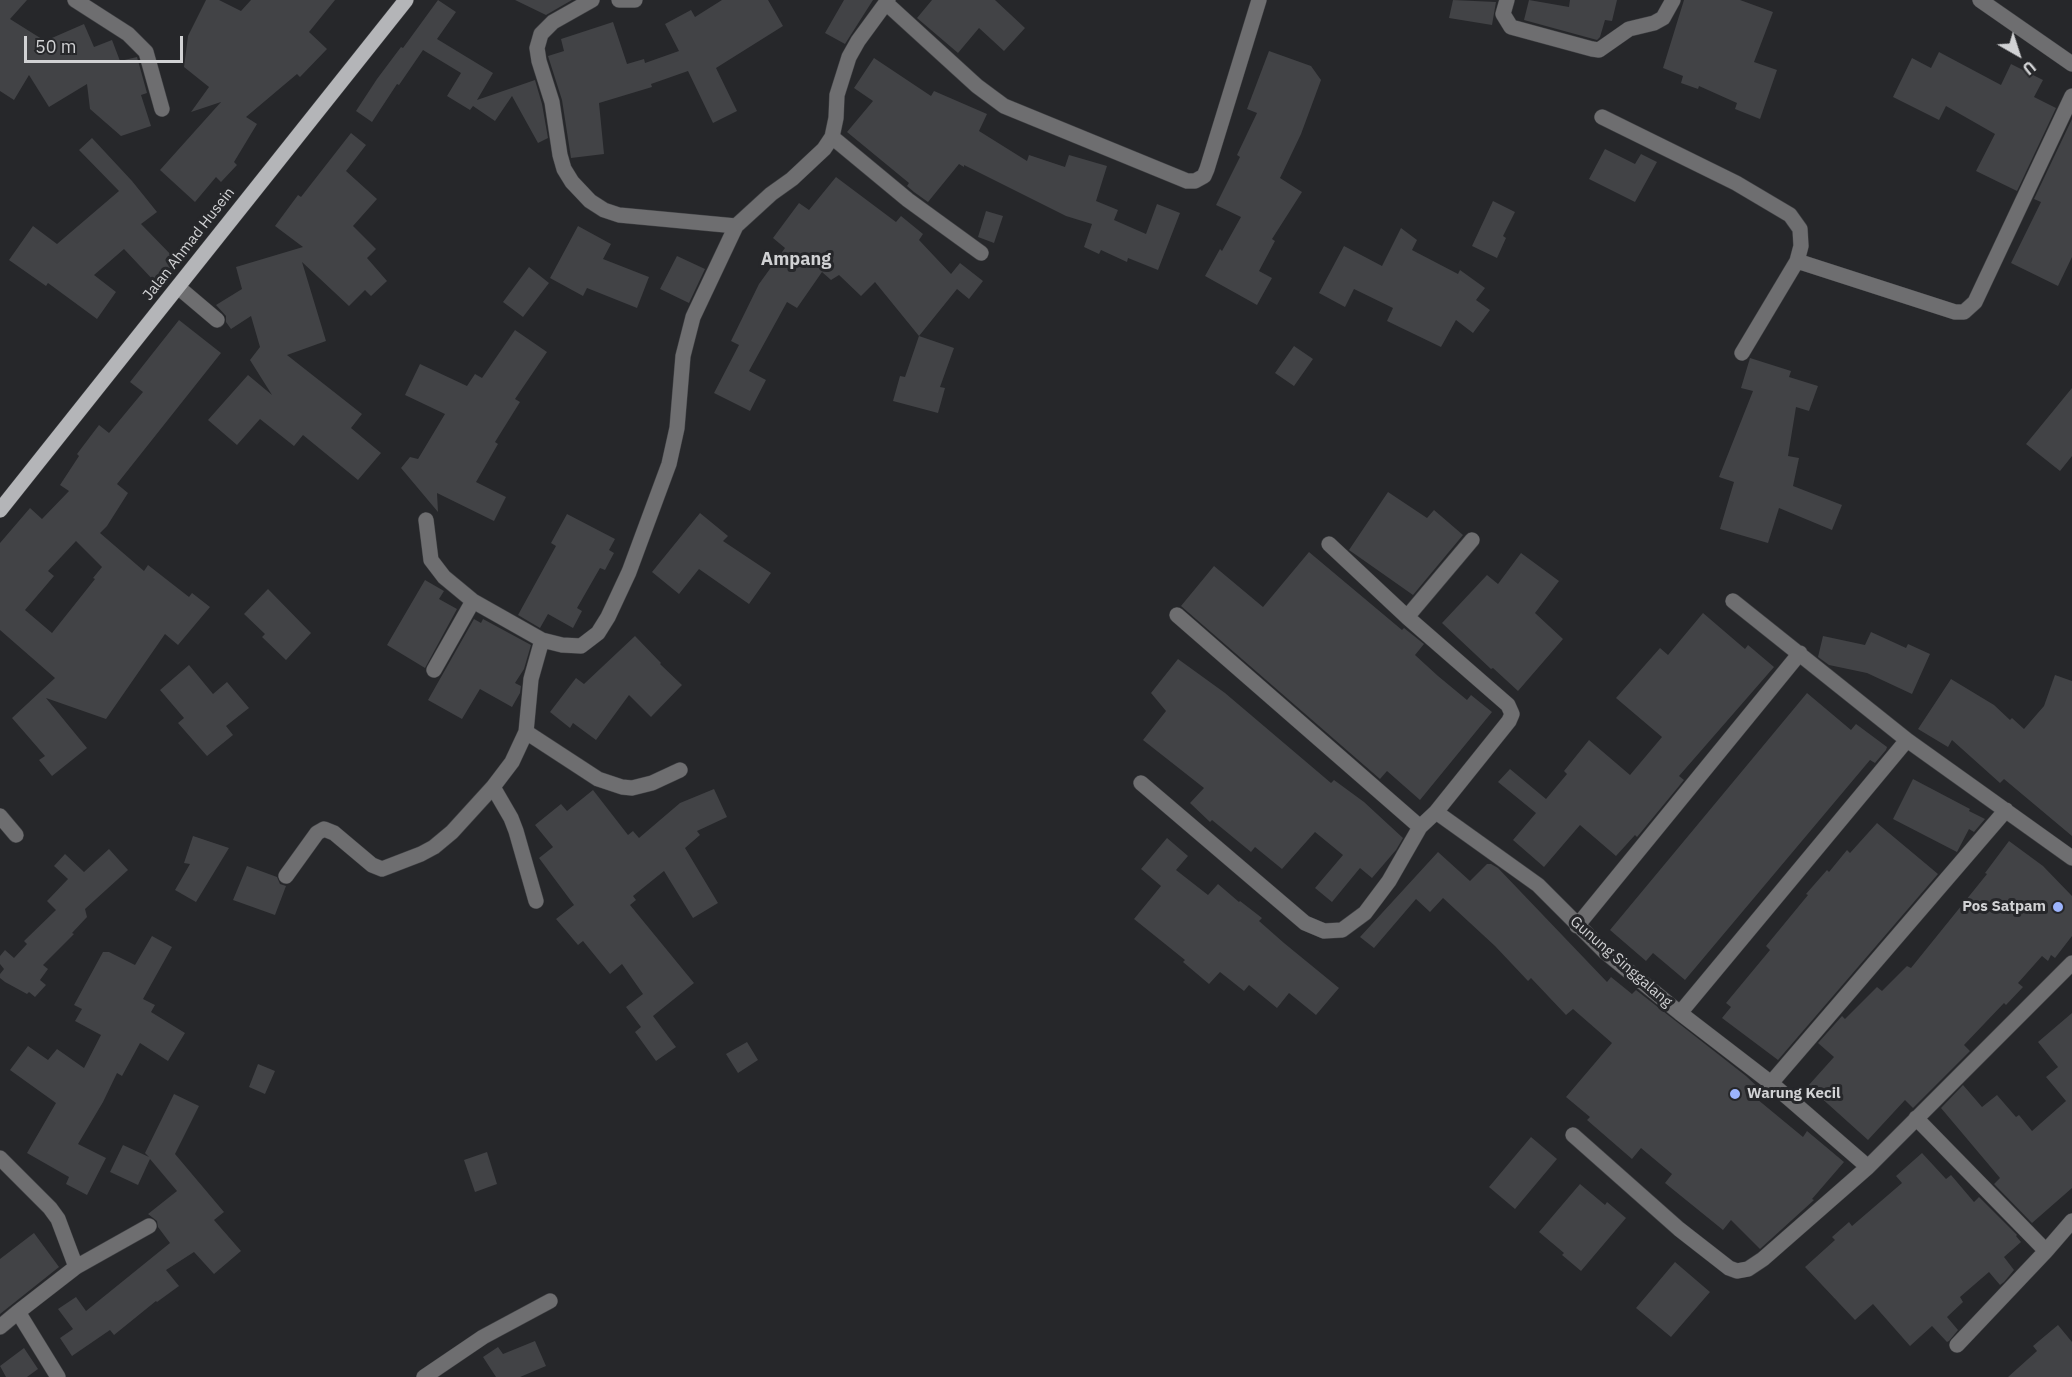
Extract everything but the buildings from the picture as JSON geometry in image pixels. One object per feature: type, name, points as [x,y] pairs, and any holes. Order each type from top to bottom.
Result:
[{"type":"main road","name":"Jalan Ahmad Husein","points":[[0,510],[406,0]]},
{"type":"street","points":[[75,0],[128,34],[146,52],[162,109]]},
{"type":"street","points":[[592,0],[553,22],[541,34],[537,48],[538,61],[552,102],[560,154],[564,169],[572,182],[590,201],[604,210],[619,215],[736,226]]},
{"type":"street","points":[[619,0],[635,0]]},
{"type":"street","points":[[426,520],[430,560],[444,577],[473,601],[542,640],[562,645],[580,646],[598,633],[621,591],[669,464],[677,428],[683,356],[693,317],[736,226],[771,194],[792,179],[824,149],[832,137],[837,95],[849,57],[887,1],[976,86],[1004,106],[1187,181],[1195,181],[1204,176],[1207,169],[1259,0]]},
{"type":"street","points":[[1507,0],[1503,14],[1511,27],[1599,50],[1629,29],[1654,23],[1663,18],[1673,0]]},
{"type":"street","points":[[1980,0],[2072,64]]},
{"type":"street","points":[[1797,261],[1955,312],[1964,312],[1975,302],[2072,96]]},
{"type":"street","points":[[1602,117],[1736,183],[1790,214],[1800,229],[1801,246],[1797,261],[1742,353]]},
{"type":"street","points":[[832,137],[908,200],[981,253]]},
{"type":"street","points":[[178,287],[217,320]]},
{"type":"street","points":[[1407,617],[1472,540]]},
{"type":"street","points":[[1141,783],[1305,923],[1324,931],[1342,930],[1365,913],[1389,881],[1420,827],[1436,812],[1509,721],[1512,714],[1508,705],[1407,617],[1329,544]]},
{"type":"street","points":[[434,670],[473,601]]},
{"type":"street","points":[[1733,601],[1907,740],[2071,855]]},
{"type":"street","points":[[1177,615],[1420,827]]},
{"type":"street","points":[[286,876],[317,833],[324,829],[334,832],[372,865],[382,869],[421,854],[434,847],[452,832],[493,787],[512,762],[526,732],[531,679],[542,640]]},
{"type":"street","points":[[1577,926],[1800,653]]},
{"type":"street","points":[[526,732],[598,778],[622,787],[632,788],[662,780],[681,770]]},
{"type":"street","points":[[1680,1013],[1907,740]]},
{"type":"street","points":[[493,787],[516,831],[536,901]]},
{"type":"street","points":[[1771,1083],[2006,810]]},
{"type":"street","name":"Gunung Singgalang","points":[[1436,812],[1538,885],[1605,952],[1771,1083],[1868,1167]]},
{"type":"street","points":[[0,816],[16,835]]},
{"type":"street","points":[[1573,1135],[1679,1228],[1729,1268],[1737,1271],[1748,1269],[1764,1259],[1868,1167],[2072,963]]},
{"type":"street","points":[[1916,1118],[2046,1251]]},
{"type":"street","points":[[0,1158],[58,1219],[76,1267]]},
{"type":"street","points":[[1957,1345],[2072,1221]]},
{"type":"street","points":[[0,1327],[76,1267],[149,1226]]},
{"type":"street","points":[[424,1377],[483,1337],[550,1301]]},
{"type":"street","points":[[18,1312],[58,1377]]},
{"type":"place","name":"Pos Satpam","points":[[2058,907]]},
{"type":"place","name":"Warung Kecil","points":[[1735,1094]]},
{"type":"district","name":"Ampang","points":[[796,260]]}]
